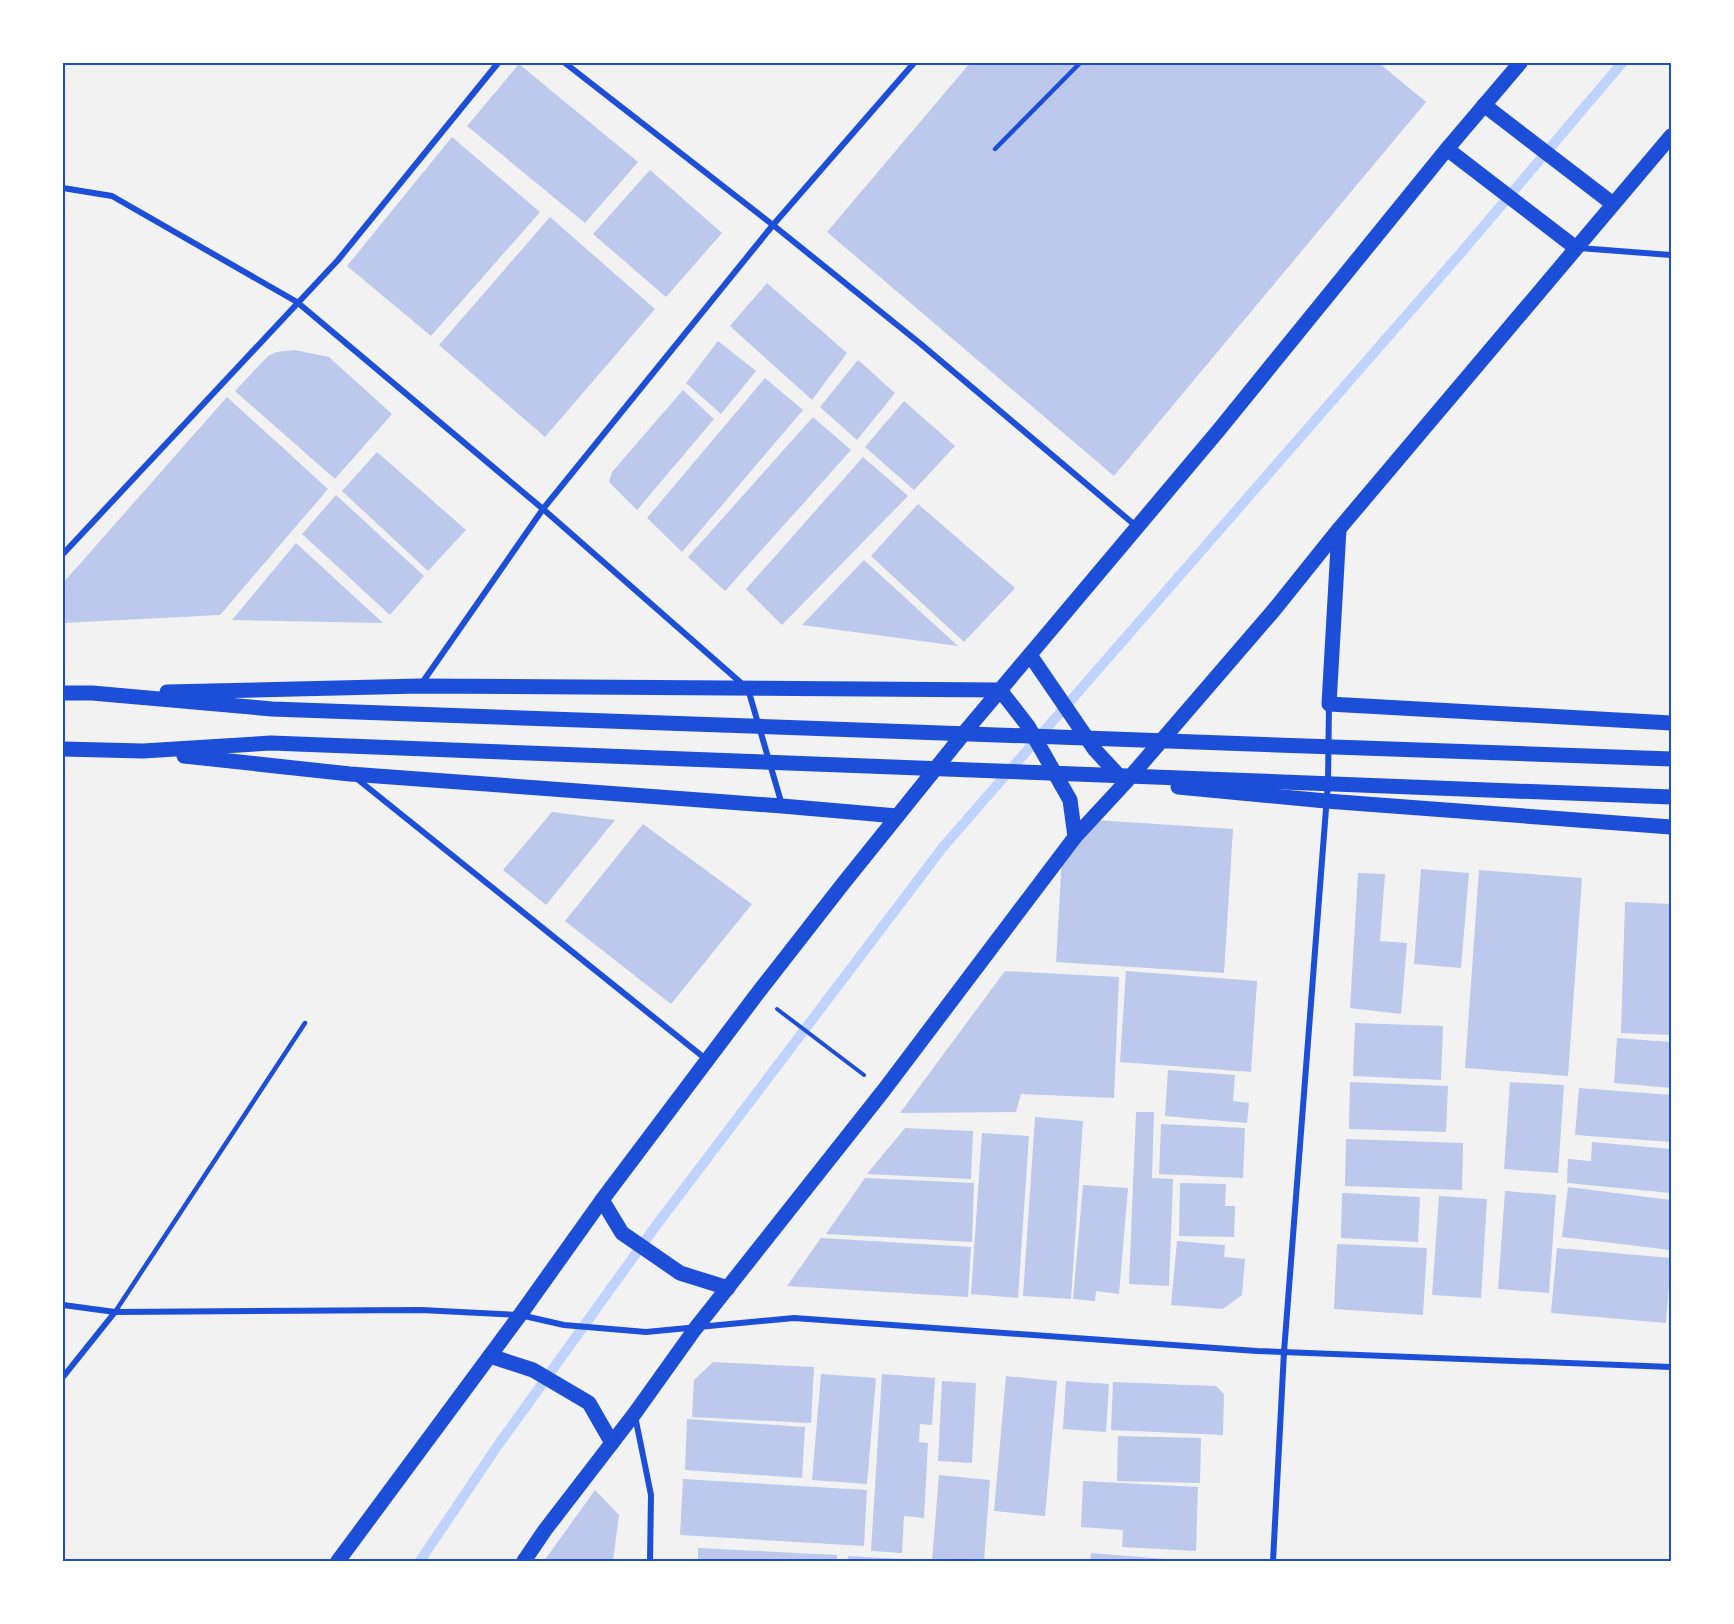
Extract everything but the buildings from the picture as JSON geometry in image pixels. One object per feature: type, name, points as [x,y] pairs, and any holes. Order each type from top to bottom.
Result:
[{"type":"main road","points":[[338,1561],[707,1060],[897,816],[1218,431],[1447,149],[1520,63]]},
{"type":"main road","points":[[1484,105],[1613,204]]},
{"type":"main road","points":[[524,1561],[635,1413],[694,1329],[884,1090],[1075,837],[1125,783],[1274,610],[1339,529],[1671,136]]},
{"type":"main road","points":[[1447,149],[1576,248]]},
{"type":"main road","points":[[1339,529],[1329,704],[1671,723]]},
{"type":"main road","points":[[1030,655],[1095,750],[1125,783],[1671,827]]},
{"type":"main road","points":[[63,693],[420,686],[1000,690]]},
{"type":"main road","points":[[1000,690],[1028,726],[1070,800],[1075,837]]},
{"type":"main road","points":[[92,693],[272,709],[1671,759]]},
{"type":"main road","points":[[143,751],[271,743],[1671,797]]},
{"type":"main road","points":[[63,749],[143,751],[350,774],[897,816]]},
{"type":"main road","points":[[602,1200],[622,1233],[680,1273],[728,1288]]},
{"type":"main road","points":[[490,1356],[533,1370],[589,1403],[612,1443]]},
{"type":"street","points":[[63,554],[338,260],[498,63]]},
{"type":"street","points":[[565,63],[774,225],[921,345],[1136,527]]},
{"type":"street","points":[[420,686],[543,509],[774,225],[914,63]]},
{"type":"street","points":[[63,188],[112,196],[297,302],[543,509],[748,689],[782,806]]},
{"type":"street","points":[[1576,248],[1671,255]]},
{"type":"street","points":[[1273,1561],[1284,1352],[1326,801],[1329,704]]},
{"type":"street","points":[[350,774],[707,1060]]},
{"type":"street","points":[[63,1305],[115,1312],[421,1310],[520,1315],[564,1325],[646,1332],[794,1318],[1284,1352],[1671,1367]]},
{"type":"street","points":[[63,1377],[115,1312]]},
{"type":"street","points":[[635,1413],[651,1495],[650,1561]]},
{"type":"lane","points":[[995,148],[1080,63]]},
{"type":"lane","points":[[115,1312],[305,1023]]},
{"type":"path","points":[[783,1014],[848,1063]]},
{"type":"waterway","points":[[420,1561],[496,1448],[655,1227],[943,847],[1460,254],[1622,63]]}]
